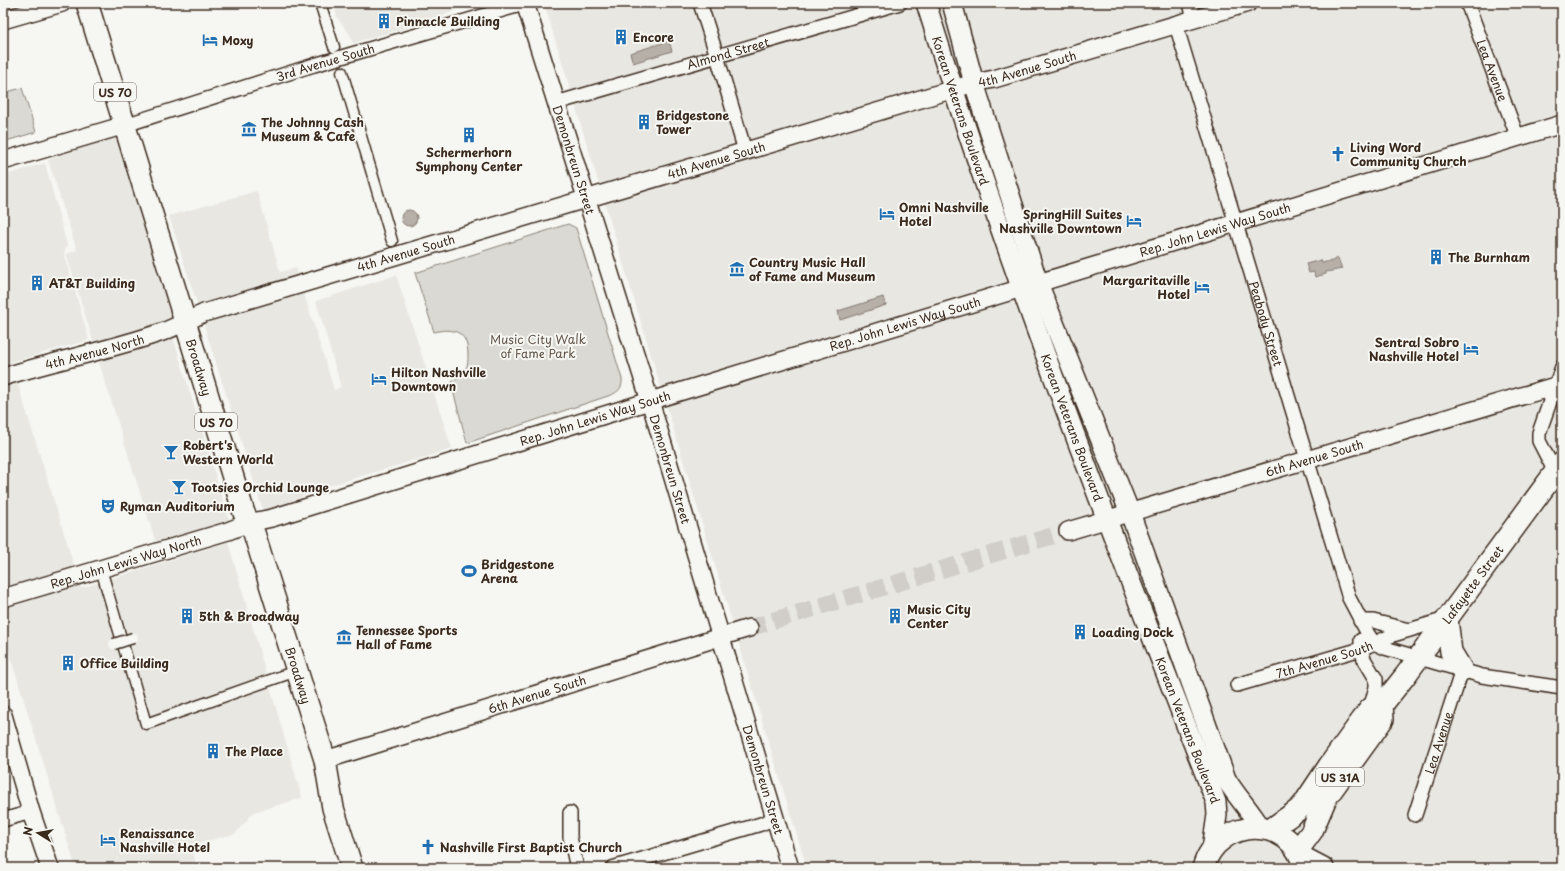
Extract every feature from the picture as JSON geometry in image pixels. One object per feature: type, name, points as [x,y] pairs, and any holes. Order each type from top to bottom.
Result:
[{"type":"main road","name":"Broadway","points":[[87,3],[244,513],[254,533],[324,760],[333,808],[352,868]]},
{"type":"main road","name":"Korean Veterans Boulevard","points":[[926,3],[952,89],[1030,286],[1130,513],[1226,779],[1238,798],[1265,829]]},
{"type":"main road","name":"Korean Veterans Boulevard","points":[[952,3],[1030,286],[1106,520],[1216,802],[1217,815],[1212,849]]},
{"type":"main road","name":"Lafayette Street","points":[[1265,829],[1298,810],[1303,805],[1329,766],[1376,707],[1418,658],[1559,467]]},
{"type":"main road","points":[[1447,618],[1451,652],[1462,670]]},
{"type":"main road","name":"Lafayette Street","points":[[1301,859],[1326,798],[1383,719],[1376,707]]},
{"type":"main road","points":[[1202,868],[1206,857],[1222,838],[1236,831],[1265,829],[1287,840],[1301,859],[1323,868]]},
{"type":"street","points":[[3,20],[62,3]]},
{"type":"street","points":[[320,3],[334,48]]},
{"type":"street","name":"3rd Avenue South","points":[[125,125],[314,65],[525,3]]},
{"type":"street","name":"Demonbreun Street","points":[[525,3],[650,401],[790,868]]},
{"type":"street","points":[[700,3],[745,152]]},
{"type":"street","name":"Almond Street","points":[[556,103],[900,3]]},
{"type":"street","name":"4th Avenue South","points":[[185,322],[204,313],[952,89],[994,79],[1176,25],[1192,11],[1248,3]]},
{"type":"street","name":"Lea Avenue","points":[[1467,3],[1518,138]]},
{"type":"street","name":"Peabody Street","points":[[1176,25],[1235,224],[1274,348],[1306,460],[1349,598],[1360,621],[1374,643]]},
{"type":"street","points":[[342,72],[392,241]]},
{"type":"street","name":"Rep. John Lewis Way South","points":[[248,523],[278,516],[650,401],[1562,124]]},
{"type":"street","points":[[3,161],[125,125]]},
{"type":"street","name":"4th Avenue North","points":[[3,377],[47,363],[94,352],[166,330],[185,322]]},
{"type":"street","points":[[1559,467],[1539,441],[1539,433],[1559,385],[1562,367]]},
{"type":"street","name":"6th Avenue South","points":[[1068,531],[1559,385]]},
{"type":"street","name":"Rep. John Lewis Way North","points":[[3,598],[228,531],[248,523]]},
{"type":"street","points":[[101,569],[146,724],[296,671]]},
{"type":"street","points":[[1360,621],[1373,621],[1411,630],[1447,618]]},
{"type":"street","name":"Peabody Street","points":[[1360,621],[1361,649],[1364,659],[1376,679],[1376,707]]},
{"type":"street","name":"6th Avenue South","points":[[324,760],[749,628]]},
{"type":"street","name":"7th Avenue South","points":[[1237,685],[1361,649],[1411,630]]},
{"type":"street","points":[[114,644],[134,638]]},
{"type":"street","points":[[1374,643],[1385,648],[1482,676],[1562,688]]},
{"type":"street","name":"Lea Avenue","points":[[1415,814],[1462,670]]},
{"type":"street","points":[[3,715],[31,812],[50,868]]},
{"type":"street","points":[[3,820],[31,812]]},
{"type":"street","points":[[570,813],[570,837],[577,868]]},
{"type":"street","points":[[612,868],[761,824],[775,818]]},
{"type":"shaded area","points":[[334,3],[473,3],[430,21],[353,43],[350,34],[337,18]]},
{"type":"shaded area","points":[[544,3],[1562,3],[1562,868],[807,868]]},
{"type":"shaded area","points":[[669,41],[672,51],[633,63],[630,53]]},
{"type":"shaded area","points":[[115,135],[172,320],[94,344],[67,256],[67,254],[77,250],[48,160]]},
{"type":"shaded area","points":[[45,163],[67,245],[64,253],[89,340],[11,362],[81,588],[228,542],[302,798],[254,812],[235,834],[191,845],[197,868],[76,868],[3,633],[3,176]]},
{"type":"shaded area","points":[[257,191],[280,272],[296,268],[334,390],[341,387],[316,301],[396,275],[452,449],[322,488],[264,513],[169,216]]},
{"type":"shaded area","points":[[409,210],[415,212],[417,218],[415,224],[409,226],[403,224],[401,218],[403,212]]},
{"type":"shaded area","points":[[1338,258],[1342,269],[1326,272],[1326,274],[1315,277],[1314,272],[1309,273],[1306,264],[1321,260],[1322,263],[1330,262]]},
{"type":"shaded area","points":[[883,297],[886,305],[840,320],[838,311]]},
{"type":"shaded area","points":[[173,337],[229,520],[156,543],[98,359]]},
{"type":"green space","points":[[22,88],[36,132],[3,142],[3,93]]},
{"type":"green space","name":"Music City Walk of Fame Park","points":[[568,224],[576,228],[622,379],[621,387],[618,391],[611,395],[467,443],[451,383],[462,374],[467,367],[468,355],[466,341],[463,336],[454,331],[448,330],[434,332],[415,273]]},
{"type":"tunnel","points":[[749,628],[1068,531]]},
{"type":"place","name":"Pinnacle Building","points":[[384,21]]},
{"type":"place","name":"Encore","points":[[621,37]]},
{"type":"place","name":"Moxy","points":[[210,40]]},
{"type":"place","name":"Bridgestone Tower","points":[[644,122]]},
{"type":"place","name":"The Johnny Cash Museum & Cafe","points":[[249,129]]},
{"type":"place","name":"Schermerhorn Symphony Center","points":[[469,135]]},
{"type":"place","name":"Living Word Community Church","points":[[1338,154]]},
{"type":"place","name":"Omni Nashville Hotel","points":[[887,214]]},
{"type":"place","name":"SpringHill Suites Nashville Downtown","points":[[1134,221]]},
{"type":"place","name":"The Burnham","points":[[1436,257]]},
{"type":"place","name":"Country Music Hall of Fame and Museum","points":[[737,269]]},
{"type":"place","name":"AT&T Building","points":[[37,283]]},
{"type":"place","name":"Margaritaville Hotel","points":[[1202,287]]},
{"type":"place","name":"Sentral Sobro Nashville Hotel","points":[[1471,349]]},
{"type":"place","name":"Hilton Nashville Downtown","points":[[379,379]]},
{"type":"place","name":"Robert's Western World","points":[[171,452]]},
{"type":"place","name":"Tootsies Orchid Lounge","points":[[179,487]]},
{"type":"place","name":"Ryman Auditorium","points":[[108,506]]},
{"type":"place","name":"Bridgestone Arena","points":[[469,571]]},
{"type":"place","name":"5th & Broadway","points":[[187,616]]},
{"type":"place","name":"Music City Center","points":[[895,616]]},
{"type":"place","name":"Loading Dock","points":[[1080,632]]},
{"type":"place","name":"Tennessee Sports Hall of Fame","points":[[344,637]]},
{"type":"place","name":"Office Building","points":[[68,663]]},
{"type":"place","name":"The Place","points":[[213,751]]},
{"type":"place","name":"Renaissance Nashville Hotel","points":[[108,840]]},
{"type":"place","name":"Nashville First Baptist Church","points":[[428,847]]}]
